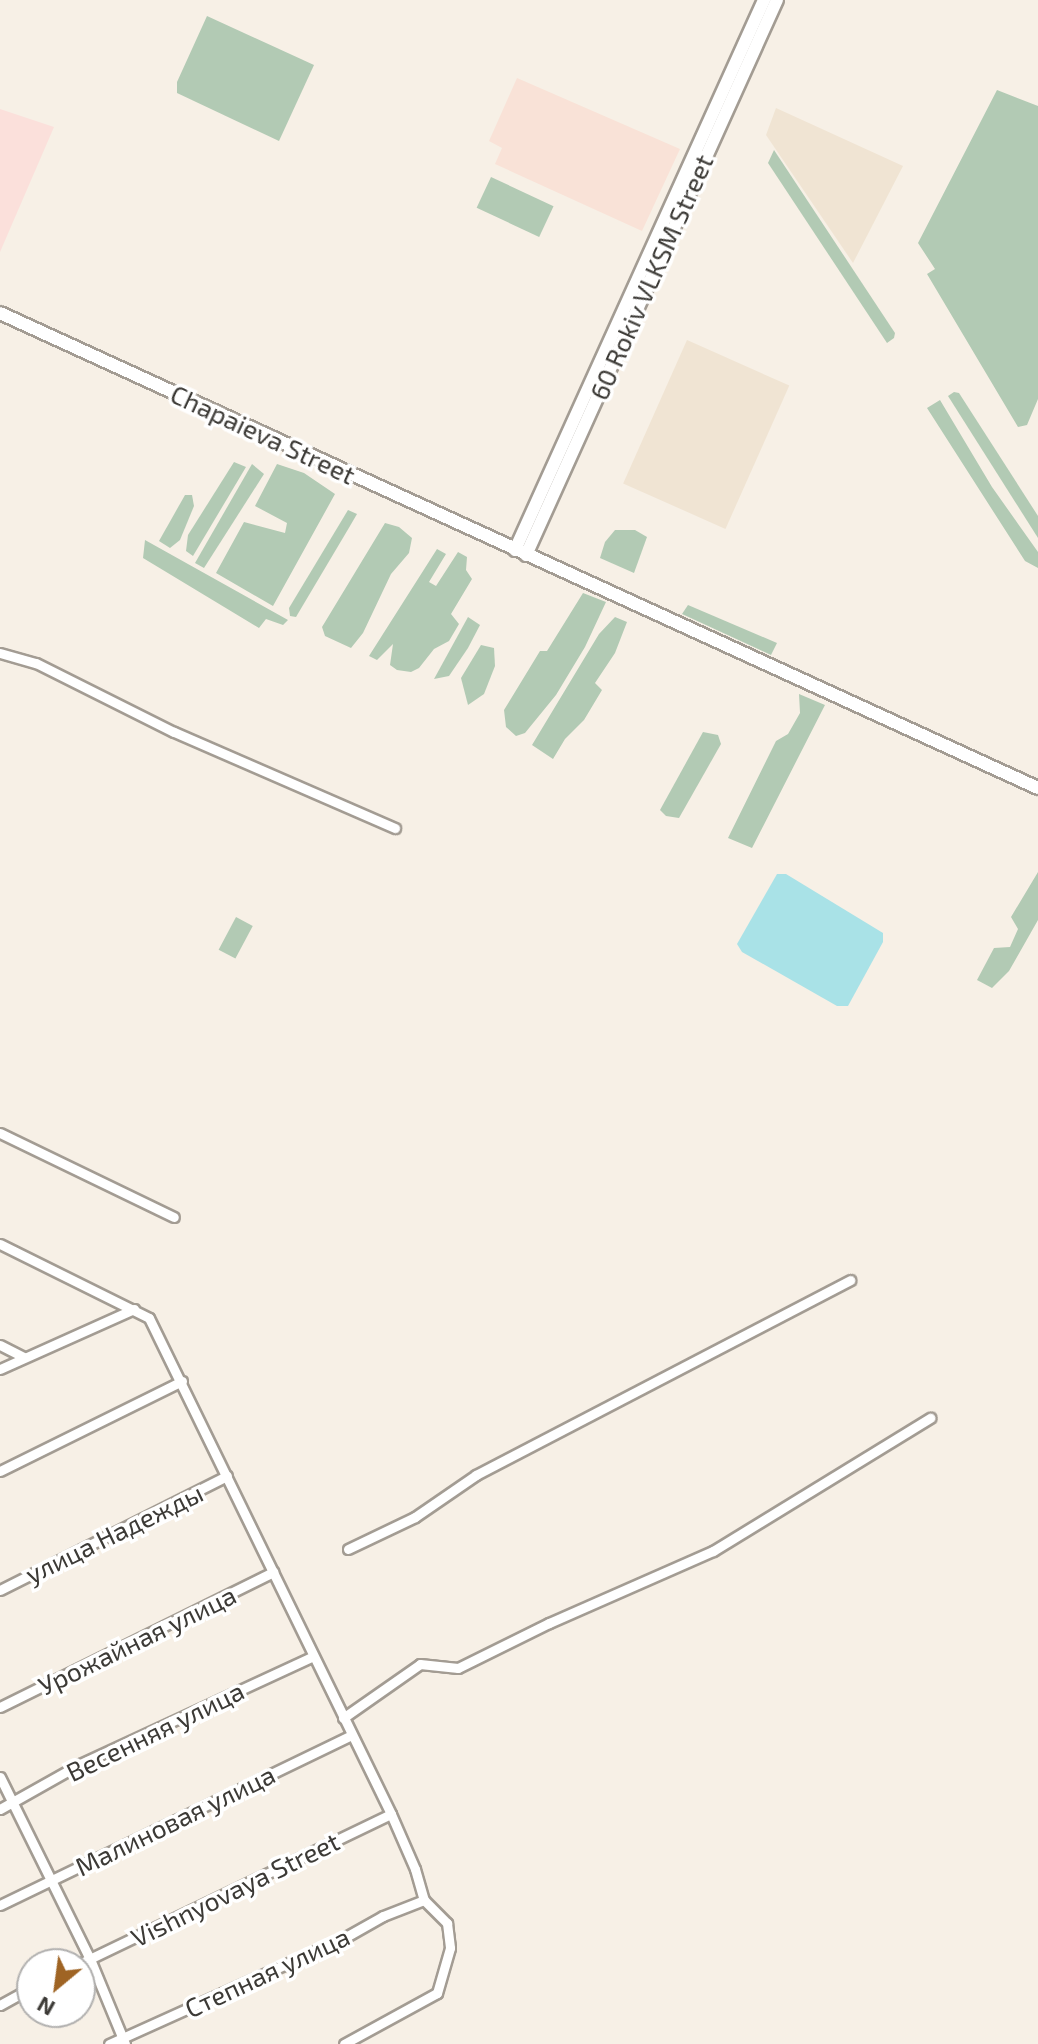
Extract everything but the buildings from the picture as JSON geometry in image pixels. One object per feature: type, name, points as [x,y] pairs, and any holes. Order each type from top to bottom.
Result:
[{"type":"street","name":"60 Rokiv VLKSM Street","points":[[521,552],[764,0]]},
{"type":"street","name":"60 Rokiv VLKSM Street","points":[[521,552],[777,0]]},
{"type":"street","name":"Chapaieva Street","points":[[0,313],[1038,788]]},
{"type":"street","points":[[0,653],[36,663],[174,732],[395,828]]},
{"type":"street","points":[[0,1133],[174,1217]]},
{"type":"street","points":[[0,1244],[149,1318],[391,1814],[415,1869],[424,1900],[443,1916],[451,1934],[448,1964],[437,1993],[344,2044]]},
{"type":"street","points":[[348,1549],[415,1517],[476,1475],[850,1280]]},
{"type":"street","points":[[0,1369],[134,1309]]},
{"type":"street","points":[[0,1345],[24,1357]]},
{"type":"street","points":[[0,1471],[182,1381]]},
{"type":"street","points":[[343,1718],[420,1664],[458,1668],[549,1623],[713,1551],[930,1418]]},
{"type":"street","name":"улица Надежды","points":[[0,1590],[227,1476]]},
{"type":"street","name":"Урожайная улица","points":[[0,1707],[273,1572]]},
{"type":"street","name":"Весенняя улица","points":[[0,1809],[80,1764],[312,1657]]},
{"type":"street","name":"Малиновая улица","points":[[0,1905],[351,1735]]},
{"type":"street","points":[[0,1777],[85,1948]]},
{"type":"street","name":"Vishnyovaya Street","points":[[96,1956],[391,1814]]},
{"type":"street","name":"Степная улица","points":[[109,2044],[123,2041],[344,1938],[390,1912],[424,1900]]},
{"type":"street","points":[[96,1974],[123,2041]]},
{"type":"shaded area","points":[[517,78],[680,149],[642,231],[495,164],[502,148],[489,141]]},
{"type":"shaded area","points":[[776,108],[903,166],[853,263],[766,135]]},
{"type":"shaded area","points":[[0,109],[54,127],[0,252]]},
{"type":"shaded area","points":[[687,340],[789,386],[725,529],[623,483]]},
{"type":"green space","points":[[207,16],[314,65],[279,141],[177,93],[177,82]]},
{"type":"green space","points":[[997,90],[1038,106],[1038,399],[1027,425],[1018,427],[927,274],[935,269],[918,243]]},
{"type":"green space","points":[[774,150],[895,333],[887,343],[768,163]]},
{"type":"green space","points":[[491,177],[554,206],[539,237],[477,208]]},
{"type":"green space","points":[[959,393],[1038,516],[1038,538],[948,396]]},
{"type":"green space","points":[[940,400],[992,487],[1038,552],[1038,568],[1025,561],[927,408]]},
{"type":"green space","points":[[234,462],[246,467],[193,556],[186,551],[188,535]]},
{"type":"green space","points":[[252,464],[264,474],[204,568],[195,563]]},
{"type":"green space","points":[[277,464],[304,473],[335,494],[273,606],[216,573],[244,522],[285,533],[287,523],[255,506]]},
{"type":"green space","points":[[185,495],[192,495],[194,506],[180,540],[170,548],[159,541]]},
{"type":"green space","points":[[348,510],[357,514],[296,617],[290,616],[289,608]]},
{"type":"green space","points":[[385,523],[399,527],[412,538],[409,553],[391,574],[363,633],[351,648],[325,636],[322,627]]},
{"type":"green space","points":[[615,530],[635,530],[647,537],[634,573],[600,558],[605,542]]},
{"type":"green space","points":[[145,540],[288,620],[283,625],[266,619],[259,628],[143,558]]},
{"type":"green space","points":[[437,549],[446,554],[429,582],[436,586],[458,552],[467,557],[466,570],[472,579],[451,614],[459,624],[449,641],[434,649],[419,668],[411,672],[397,670],[390,665],[393,644],[377,660],[369,656]]},
{"type":"green space","points":[[583,593],[606,602],[585,647],[556,695],[525,733],[516,736],[506,727],[504,710],[540,651],[547,651]]},
{"type":"green space","points":[[688,605],[777,643],[771,655],[682,614]]},
{"type":"green space","points":[[468,617],[480,625],[468,648],[449,676],[434,679]]},
{"type":"green space","points":[[615,617],[627,622],[615,653],[595,683],[602,690],[584,720],[565,739],[553,759],[532,745],[599,634]]},
{"type":"green space","points":[[481,645],[494,648],[495,666],[484,694],[468,705],[461,678]]},
{"type":"green space","points":[[799,694],[825,705],[752,848],[728,838],[776,741],[788,734],[800,713]]},
{"type":"green space","points":[[703,732],[718,735],[721,744],[679,818],[666,816],[660,810]]},
{"type":"green space","points":[[1038,872],[1038,920],[1009,971],[992,988],[977,980],[994,948],[1010,947],[1018,929],[1011,917]]},
{"type":"green space","points":[[236,917],[253,926],[235,959],[219,950]]},
{"type":"water","points":[[777,874],[786,874],[883,933],[883,942],[848,1006],[837,1006],[742,952],[737,944]]}]
